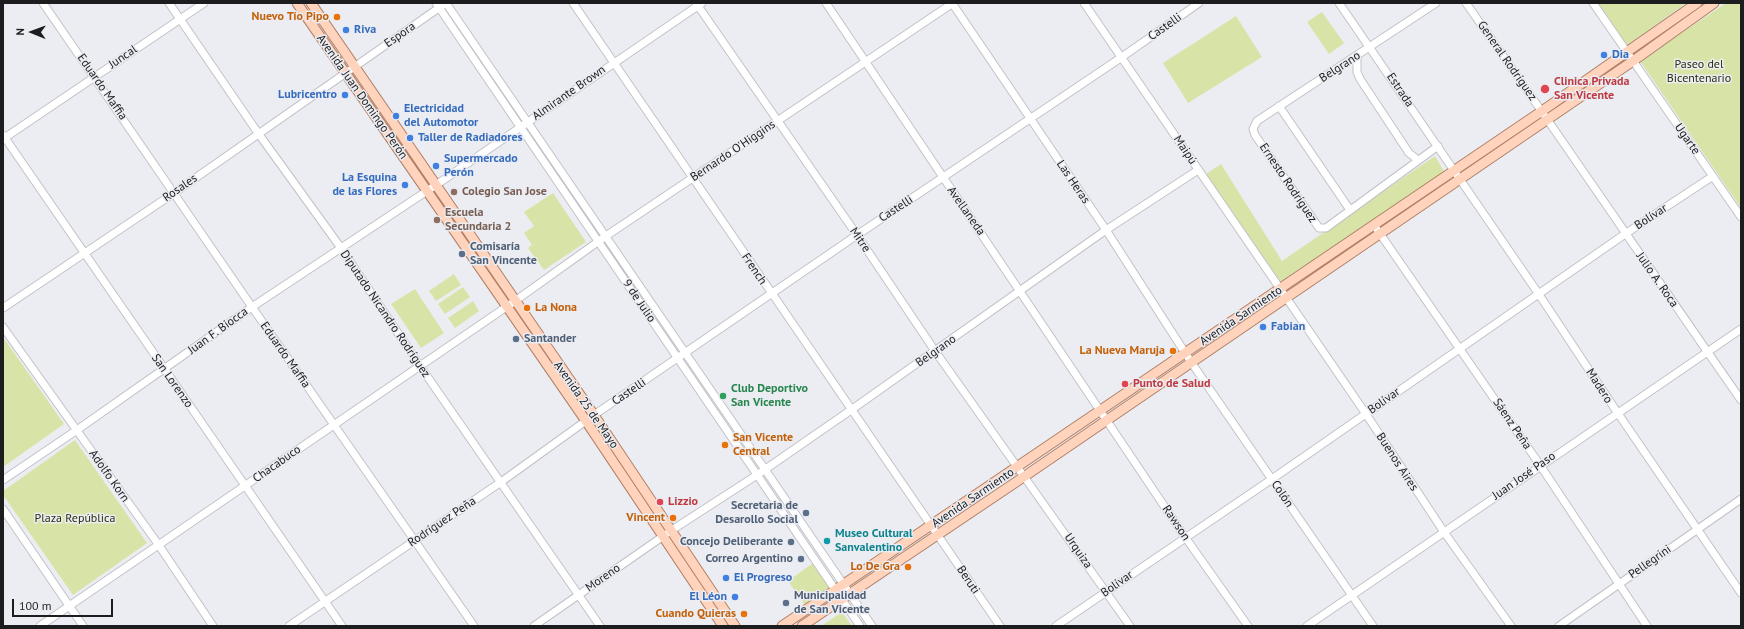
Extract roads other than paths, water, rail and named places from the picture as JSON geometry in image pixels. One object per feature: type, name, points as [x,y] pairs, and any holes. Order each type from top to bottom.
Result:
[{"type":"main road","name":"Avenida Juan Domingo Perón","points":[[297,3],[426,191]]},
{"type":"main road","name":"Avenida Juan Domingo Perón","points":[[311,3],[436,185]]},
{"type":"main road","name":"Avenida Sarmiento","points":[[802,626],[1025,476],[1106,419],[1380,233],[1459,178],[1697,3]]},
{"type":"main road","name":"Avenida Sarmiento","points":[[782,626],[836,591],[1454,170],[1633,61],[1714,3]]},
{"type":"main road","name":"Avenida 25 de Mayo","points":[[436,185],[672,530],[735,626]]},
{"type":"main road","name":"Avenida 25 de Mayo","points":[[426,191],[586,421],[723,626]]},
{"type":"street","name":"Eduardo Maffia","points":[[43,3],[474,626]]},
{"type":"street","name":"Diputado Nicandro Rodríguez","points":[[169,3],[258,133],[341,248],[420,366],[600,626]]},
{"type":"street","name":"Juncal","points":[[4,137],[204,3]]},
{"type":"street","name":"Espora","points":[[355,66],[437,5],[446,3]]},
{"type":"street","name":"9 de Julio","points":[[446,3],[872,626]]},
{"type":"street","name":"French","points":[[573,3],[937,535]]},
{"type":"street","name":"Avellaneda","points":[[826,3],[1106,419]]},
{"type":"street","name":"Bernardo O'Higgins","points":[[515,301],[606,236],[952,3]]},
{"type":"street","name":"Las Heras","points":[[952,3],[1106,230],[1192,362]]},
{"type":"street","name":"Maipú","points":[[1084,3],[1286,297]]},
{"type":"street","name":"Castelli","points":[[594,415],[857,235],[1122,57],[1199,3]]},
{"type":"street","name":"Estrada","points":[[1339,3],[1459,178]]},
{"type":"street","name":"Belgrano","points":[[1255,135],[1253,129],[1254,124],[1436,3]]},
{"type":"street","name":"General Rodríguez","points":[[1466,3],[1545,115]]},
{"type":"street","name":"Ugarte","points":[[1593,3],[1741,217]]},
{"type":"street","name":"Almirante Brown","points":[[436,185],[698,4]]},
{"type":"street","name":"Mitre","points":[[698,4],[777,122],[857,235],[935,352],[1025,476]]},
{"type":"street","name":"9 de Julio","points":[[437,5],[860,626]]},
{"type":"street","points":[[1357,55],[1357,68],[1360,80],[1409,153],[1418,160]]},
{"type":"street","name":"Rosales","points":[[3,308],[174,193],[355,66]]},
{"type":"street","points":[[1279,106],[1350,210],[1438,146]]},
{"type":"street","name":"Julio A. Roca","points":[[1545,115],[1625,234],[1741,400]]},
{"type":"street","name":"Ernesto Rodríguez","points":[[1255,135],[1319,228],[1326,228],[1350,210]]},
{"type":"street","name":"San Lorenzo","points":[[4,137],[342,626]]},
{"type":"street","name":"Belgrano","points":[[672,530],[757,475],[935,352],[1106,230],[1198,170]]},
{"type":"street","name":"Bolívar","points":[[1056,626],[1366,414],[1459,347],[1713,176]]},
{"type":"street","name":"Madero","points":[[1459,178],[1741,593]]},
{"type":"street","name":"Juan F. Biocca","points":[[3,480],[164,370],[252,307],[436,185]]},
{"type":"street","name":"Sáenz Peña","points":[[1374,225],[1540,465],[1647,626]]},
{"type":"street","name":"Buenos Aires","points":[[1286,297],[1444,532],[1511,626]]},
{"type":"street","name":"Chacabuco","points":[[40,626],[515,301]]},
{"type":"street","name":"Adolfo Korn","points":[[3,327],[158,544],[213,626]]},
{"type":"street","name":"Juan José Paso","points":[[1307,626],[1617,412],[1741,329]]},
{"type":"street","name":"Colón","points":[[1192,362],[1373,626]]},
{"type":"street","name":"Rodríguez Peña","points":[[289,626],[501,482],[594,415]]},
{"type":"street","name":"Rawson","points":[[1106,419],[1248,626]]},
{"type":"street","name":"Urquiza","points":[[1025,476],[1130,626]]},
{"type":"street","name":"Pellegrini","points":[[1559,626],[1741,499]]},
{"type":"street","points":[[3,508],[83,626]]},
{"type":"street","name":"Moreno","points":[[534,626],[672,530]]},
{"type":"street","name":"Beruti","points":[[937,535],[1000,626]]},
{"type":"place","name":"Nuevo Tío Pipo","points":[[337,17]]},
{"type":"place","name":"Riva","points":[[346,30]]},
{"type":"place","name":"Dia","points":[[1604,55]]},
{"type":"place","name":"Clinica Privada San Vicente","points":[[1545,89]]},
{"type":"place","name":"Lubricentro","points":[[345,95]]},
{"type":"place","name":"Electricidad del Automotor","points":[[396,116]]},
{"type":"place","name":"Taller de Radiadores","points":[[410,138]]},
{"type":"place","name":"Supermercado Perón","points":[[436,166]]},
{"type":"place","name":"La Esquina de las Flores","points":[[405,185]]},
{"type":"place","name":"Colegio San Jose","points":[[454,192]]},
{"type":"place","name":"Escuela Secundaria 2","points":[[437,220]]},
{"type":"place","name":"Comisaría San Vincente","points":[[462,254]]},
{"type":"place","name":"La Nona","points":[[527,308]]},
{"type":"place","name":"Fabian","points":[[1263,327]]},
{"type":"place","name":"Santander","points":[[516,339]]},
{"type":"place","name":"La Nueva Maruja","points":[[1173,351]]},
{"type":"place","name":"Punto de Salud","points":[[1125,384]]},
{"type":"place","name":"Club Deportivo San Vicente","points":[[723,396]]},
{"type":"place","name":"San Vicente Central","points":[[725,445]]},
{"type":"place","name":"Lizzio","points":[[660,502]]},
{"type":"place","name":"Secretaria de Desarollo Social","points":[[806,513]]},
{"type":"place","name":"Vincent","points":[[673,518]]},
{"type":"place","name":"Museo Cultural Sanvalentino","points":[[827,541]]},
{"type":"place","name":"Concejo Deliberante","points":[[791,542]]},
{"type":"place","name":"Correo Argentino","points":[[801,559]]},
{"type":"place","name":"Lo De Gra","points":[[908,567]]},
{"type":"place","name":"El Progreso","points":[[726,578]]},
{"type":"place","name":"El Léon","points":[[735,597]]},
{"type":"place","name":"Municipalidad de San Vicente","points":[[786,603]]},
{"type":"place","name":"Cuando Quieras","points":[[744,614]]},
{"type":"park label","name":"Paseo del Bicentenario","points":[[1699,72]]},
{"type":"park label","name":"Plaza República","points":[[75,519]]}]
